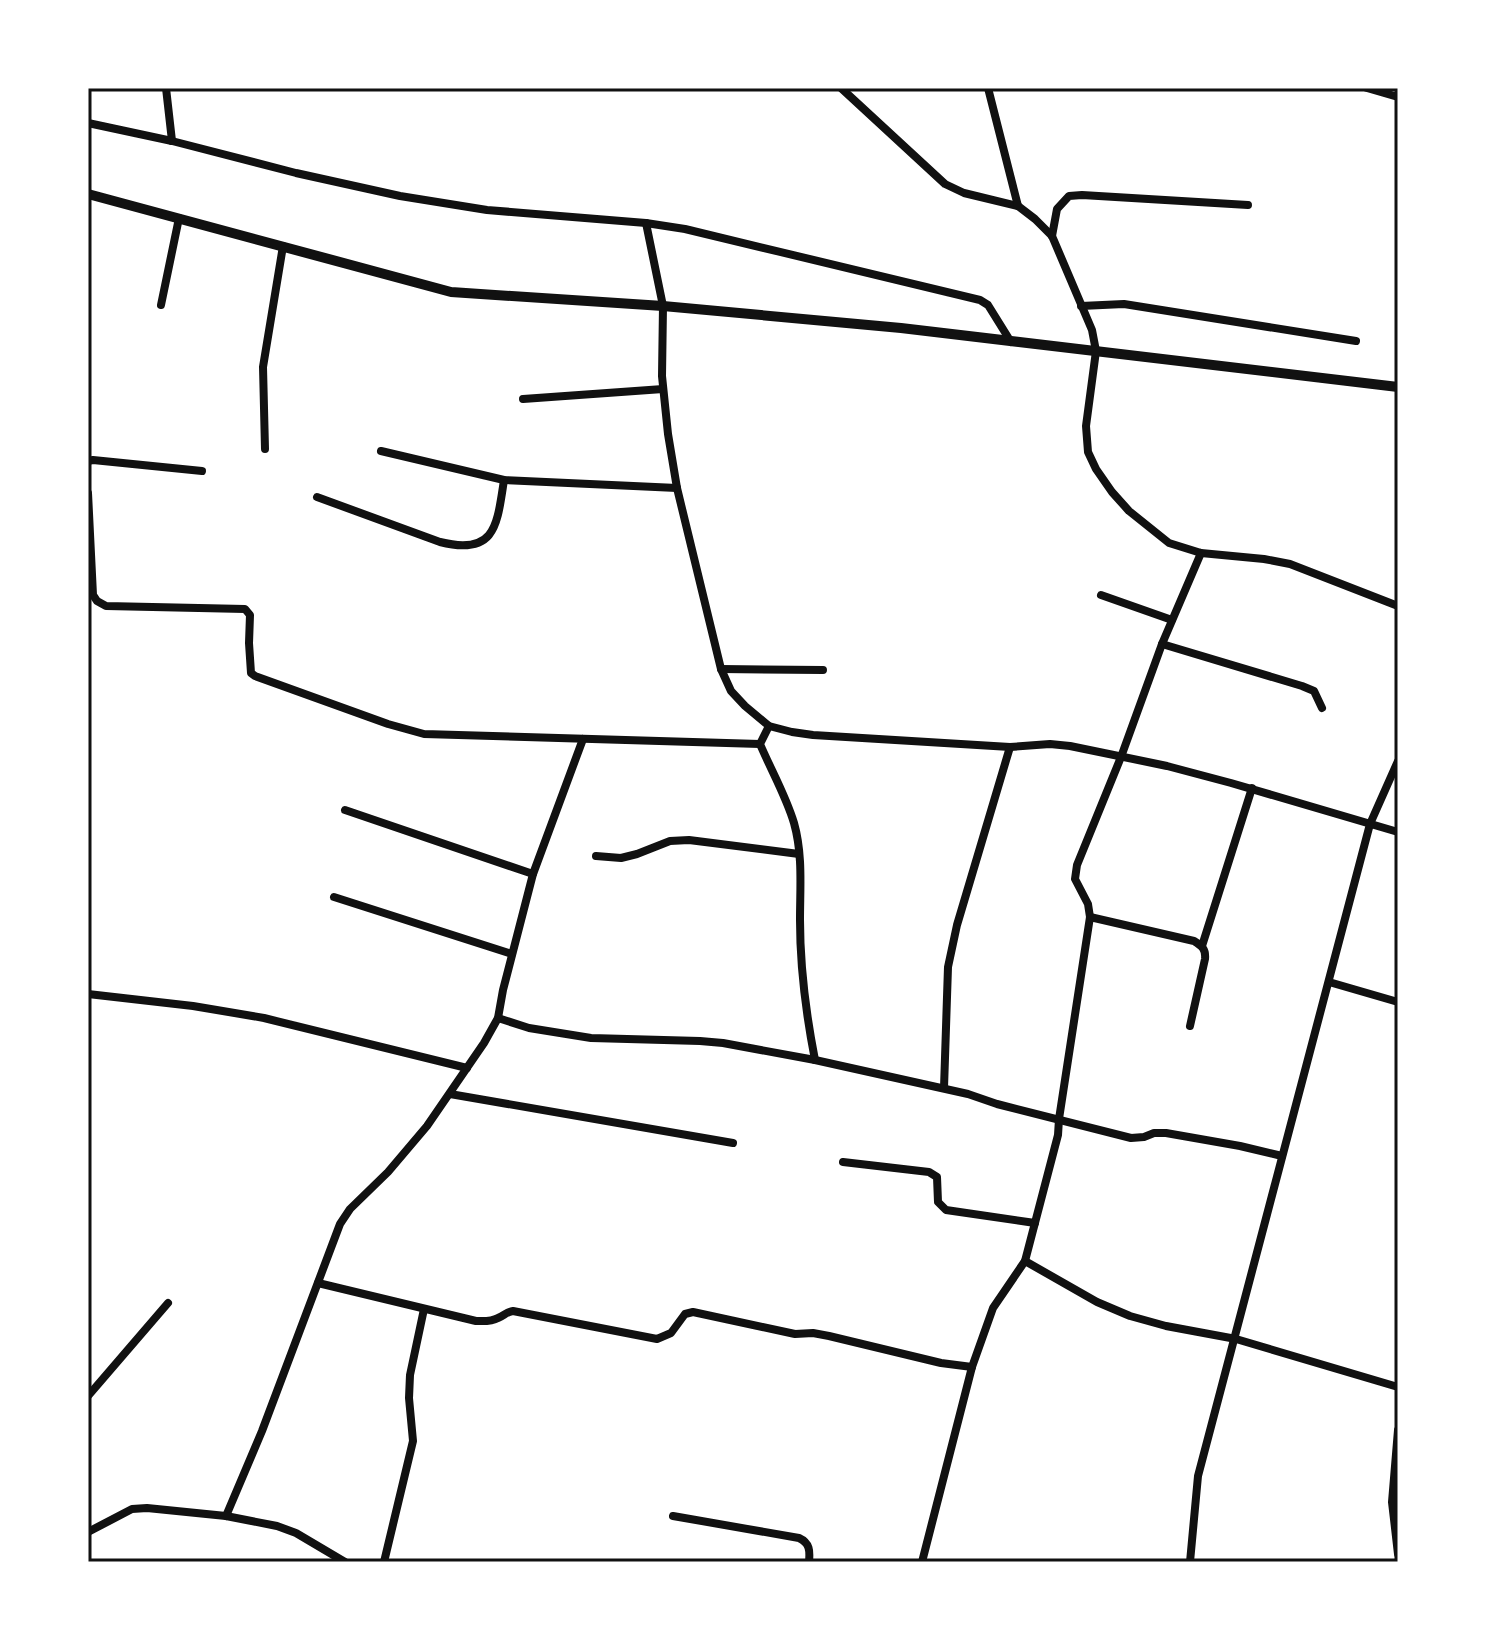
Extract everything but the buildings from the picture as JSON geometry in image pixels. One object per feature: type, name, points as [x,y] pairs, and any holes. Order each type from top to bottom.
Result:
[{"type":"street","points":[[166,88],[172,141]]},
{"type":"street","points":[[841,88],[945,184],[964,193],[1018,206],[1052,236],[1092,330],[1096,351],[1086,426],[1088,452],[1096,469],[1129,511],[1169,543],[1201,553],[1290,564],[1398,606]]},
{"type":"street","points":[[988,88],[1018,206]]},
{"type":"street","points":[[1367,88],[1398,97]]},
{"type":"street","points":[[88,123],[400,196],[487,210],[685,229],[980,300],[988,305],[1011,342]]},
{"type":"street","points":[[88,194],[451,292],[663,306],[901,328],[1398,387]]},
{"type":"street","points":[[1052,236],[1057,209],[1069,196],[1248,205]]},
{"type":"street","points":[[161,305],[179,218]]},
{"type":"street","points":[[646,223],[663,306],[663,389],[677,488],[721,669],[731,691],[769,726],[813,735],[1010,747],[1070,746],[1252,788],[1398,832]]},
{"type":"street","points":[[265,449],[263,367],[283,246]]},
{"type":"street","points":[[1081,306],[1124,304],[1356,341]]},
{"type":"street","points":[[523,399],[663,389]]},
{"type":"street","points":[[381,451],[504,480],[677,488]]},
{"type":"street","points":[[88,461],[202,471]]},
{"type":"street","points":[[317,497],[457,546],[480,543],[492,532],[499,518],[504,480]]},
{"type":"street","points":[[88,493],[90,585],[97,601],[106,606],[245,609],[250,615],[250,663],[251,673],[255,676],[388,724],[435,735],[760,744]]},
{"type":"street","points":[[922,1562],[972,1367],[993,1308],[1025,1261],[1058,1135],[1090,917],[1088,904],[1075,879],[1077,865],[1162,644],[1201,553]]},
{"type":"street","points":[[1101,595],[1172,620]]},
{"type":"street","points":[[1162,644],[1302,686],[1314,691],[1322,708]]},
{"type":"street","points":[[721,669],[823,670]]},
{"type":"street","points":[[760,744],[769,726]]},
{"type":"street","points":[[226,1516],[262,1431],[340,1224],[350,1209],[388,1172],[427,1126],[498,1018],[533,874],[583,739]]},
{"type":"street","points":[[760,744],[794,822],[801,864],[800,922],[806,1016],[815,1060]]},
{"type":"street","points":[[944,1088],[948,967],[957,925],[1010,747]]},
{"type":"street","points":[[1190,1562],[1198,1476],[1370,824],[1398,761]]},
{"type":"street","points":[[1202,946],[1252,788]]},
{"type":"street","points":[[345,810],[533,874]]},
{"type":"street","points":[[596,856],[621,858],[670,841],[689,840],[799,854]]},
{"type":"street","points":[[334,897],[512,954]]},
{"type":"street","points":[[1090,917],[1194,941],[1202,946],[1206,952],[1205,959],[1190,1026]]},
{"type":"street","points":[[1329,982],[1398,1002]]},
{"type":"street","points":[[88,994],[264,1018],[467,1068]]},
{"type":"street","points":[[498,1018],[529,1028],[591,1038],[681,1039],[723,1043],[944,1088],[1131,1138],[1166,1133],[1282,1156]]},
{"type":"street","points":[[450,1094],[733,1143]]},
{"type":"street","points":[[843,1162],[929,1172],[937,1177],[938,1202],[946,1210],[1035,1223]]},
{"type":"street","points":[[1025,1261],[1097,1302],[1130,1316],[1236,1339],[1398,1387]]},
{"type":"street","points":[[318,1283],[476,1321],[488,1321],[513,1311],[657,1339],[671,1333],[685,1314],[693,1312],[795,1334],[829,1336],[941,1363],[972,1367]]},
{"type":"street","points":[[88,1396],[168,1303]]},
{"type":"street","points":[[384,1562],[413,1441],[410,1375],[424,1309]]},
{"type":"street","points":[[1398,1430],[1392,1502],[1398,1554]]},
{"type":"street","points":[[88,1532],[132,1509],[226,1516],[287,1529],[345,1562]]},
{"type":"street","points":[[673,1516],[799,1538],[809,1546],[809,1562]]}]
